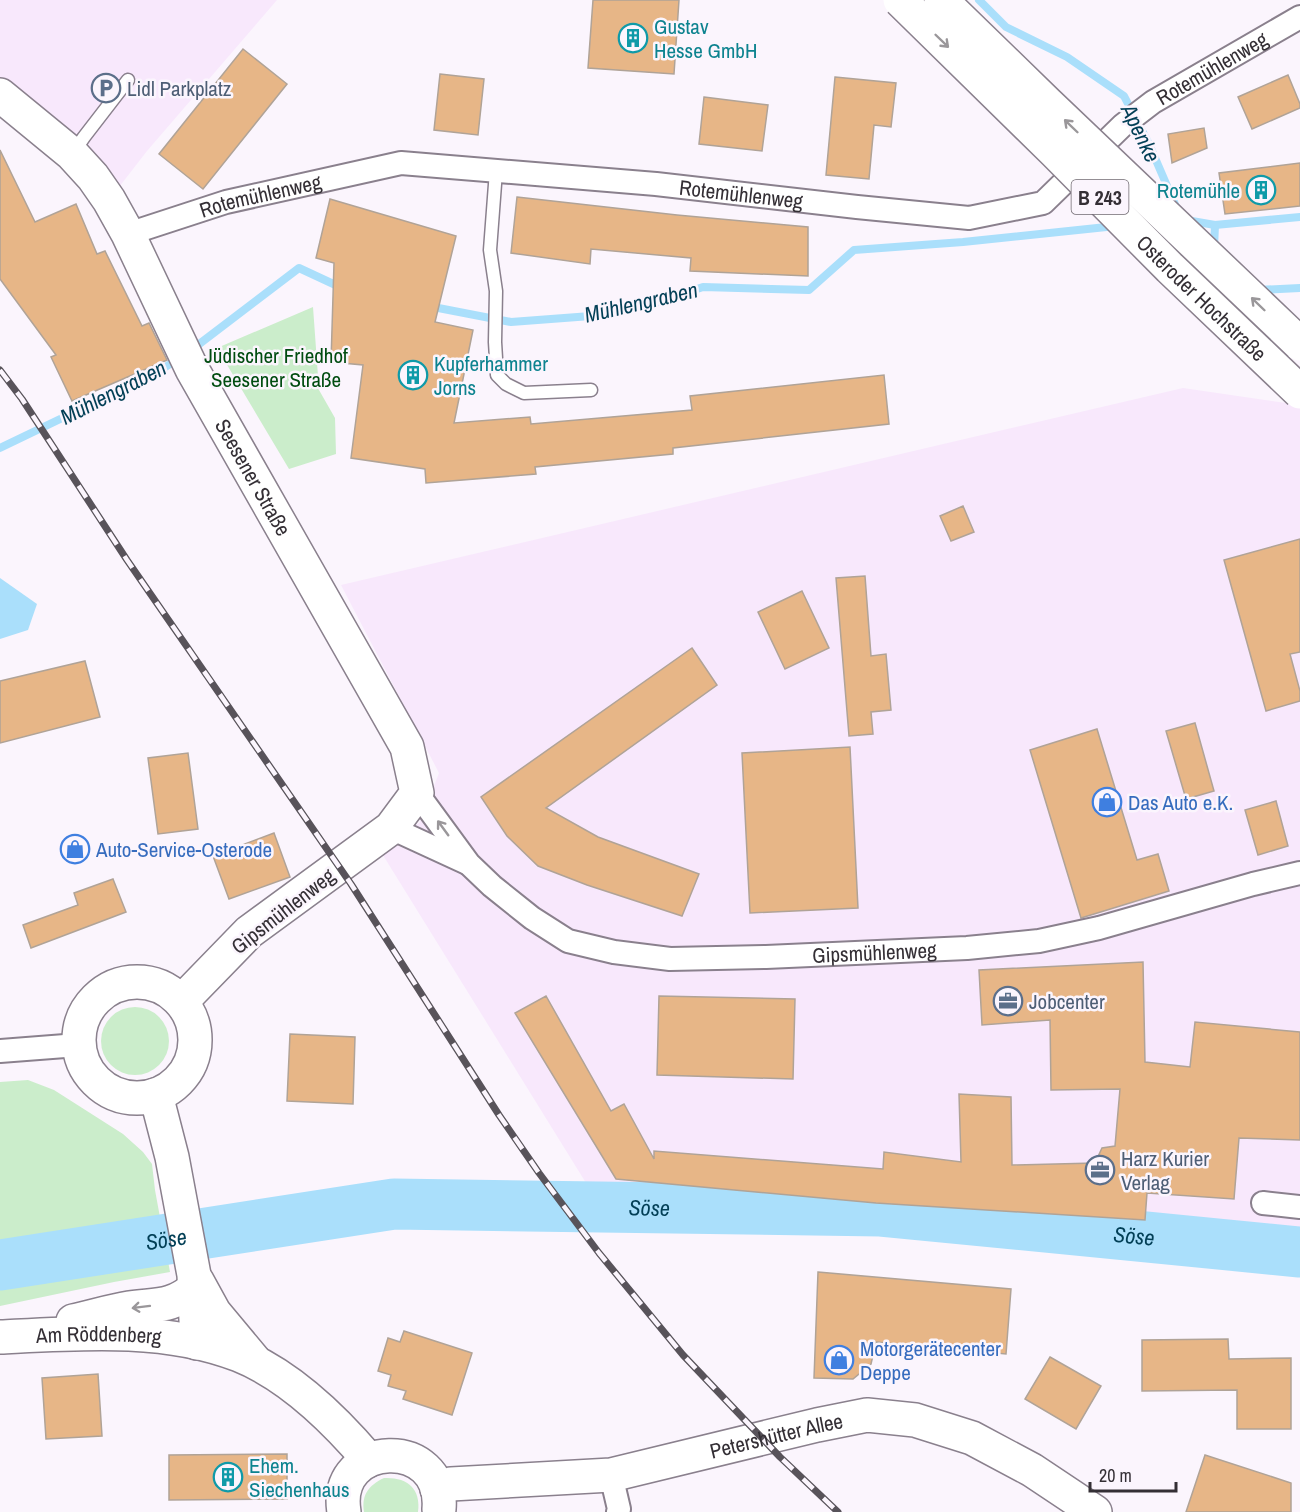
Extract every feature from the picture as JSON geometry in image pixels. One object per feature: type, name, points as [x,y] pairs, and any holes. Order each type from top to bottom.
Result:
[{"type":"main road","name":"Osteroder Hochstraße","points":[[900,0],[1179,277],[1300,392]]},
{"type":"main road","name":"Osteroder Hochstraße","points":[[941,0],[1300,344]]},
{"type":"main road","name":"Seesener Straße","points":[[0,95],[72,154],[104,192],[128,234],[192,369],[407,747],[417,793]]},
{"type":"main road","name":"Gipsmühlenweg","points":[[182,1002],[249,932],[391,828],[417,793]]},
{"type":"main road","points":[[144,981],[161,986],[182,1002],[191,1016],[196,1036],[194,1054],[184,1075],[173,1086],[156,1095],[130,1098],[116,1095],[96,1082],[87,1072],[78,1045],[79,1030],[85,1012],[95,998],[111,987],[126,982],[144,981]]},
{"type":"main road","points":[[156,1095],[172,1157],[194,1281],[196,1343]]},
{"type":"main road","points":[[11,1337],[128,1308],[176,1301],[185,1296],[194,1281]]},
{"type":"main road","points":[[194,1281],[214,1312],[257,1364],[309,1399],[355,1443],[369,1460]]},
{"type":"main road","name":"Am Röddenberg","points":[[11,1337],[128,1334],[165,1338],[196,1343],[239,1355],[257,1364]]},
{"type":"main road","name":"Petershütter Allee","points":[[438,1501],[452,1484],[610,1475],[867,1415],[915,1420],[972,1438],[1032,1470],[1095,1512]]},
{"type":"main road","points":[[344,1512],[343,1495],[352,1474],[369,1460],[383,1456],[396,1455],[422,1466],[431,1476],[438,1501]]},
{"type":"street","name":"Rotemühlenweg","points":[[128,234],[226,202],[401,163],[656,184],[969,218],[1043,203],[1123,124],[1154,102],[1300,18]]},
{"type":"street","name":"Gipsmühlenweg","points":[[417,793],[469,864],[532,918],[568,941],[614,952],[670,958],[765,957],[943,949],[1039,941],[1099,928],[1300,873]]},
{"type":"street","name":"Gipsmühlenweg","points":[[391,828],[469,864]]},
{"type":"street","points":[[0,1051],[78,1045]]},
{"type":"street","points":[[1263,1203],[1300,1207]]},
{"type":"street","points":[[610,1475],[618,1512]]},
{"type":"lane","points":[[72,154],[128,80]]},
{"type":"lane","points":[[496,171],[490,250],[496,291],[497,375],[506,384],[524,393],[591,390]]},
{"type":"shaded area","points":[[0,0],[277,0],[147,151],[109,200],[0,95]]},
{"type":"shaded area","points":[[1183,388],[1300,405],[1300,1236],[1145,1220],[876,1203],[591,1191],[381,852],[420,822],[439,773],[341,585]]},
{"type":"green space","name":"Jüdischer Friedhof Seesener Straße","points":[[313,307],[319,390],[335,418],[336,454],[289,469],[217,348]]},
{"type":"green space","points":[[142,1007],[154,1013],[163,1022],[169,1034],[167,1054],[159,1065],[142,1075],[128,1075],[111,1065],[103,1054],[101,1034],[111,1017],[122,1009]]},
{"type":"green space","points":[[28,1080],[54,1090],[123,1134],[143,1152],[152,1164],[170,1272],[0,1306],[0,1082]]},
{"type":"green space","points":[[384,1478],[406,1482],[415,1490],[418,1512],[364,1512],[363,1506],[367,1491]]},
{"type":"water","points":[[0,578],[37,604],[28,630],[0,639]]},
{"type":"building","name":"Gustav Hesse GmbH","points":[[593,0],[679,0],[674,74],[588,68]]},
{"type":"building","points":[[243,49],[287,84],[203,189],[159,154]]},
{"type":"building","points":[[440,74],[484,79],[478,135],[434,130]]},
{"type":"building","points":[[1288,75],[1300,108],[1252,129],[1238,97]]},
{"type":"building","points":[[835,77],[896,83],[891,127],[874,125],[869,179],[826,175]]},
{"type":"building","points":[[704,97],[768,105],[762,151],[699,144]]},
{"type":"building","points":[[1204,128],[1207,148],[1172,163],[1168,134]]},
{"type":"building","points":[[0,150],[35,222],[76,204],[97,254],[105,251],[142,326],[149,323],[167,360],[72,401],[51,357],[56,355],[0,279]]},
{"type":"building","name":"Rotemühle","points":[[1300,163],[1300,206],[1225,214],[1219,173]]},
{"type":"building","points":[[517,197],[808,227],[808,276],[690,271],[691,258],[591,249],[590,264],[511,253]]},
{"type":"building","points":[[330,199],[456,236],[435,322],[473,330],[454,423],[530,417],[531,424],[692,410],[690,396],[884,375],[889,424],[673,448],[673,454],[535,467],[536,474],[426,483],[425,469],[351,458],[363,365],[331,362],[334,263],[316,258]]},
{"type":"building","points":[[963,506],[974,532],[951,541],[940,516]]},
{"type":"building","points":[[1300,539],[1300,652],[1290,654],[1300,691],[1300,701],[1266,711],[1224,560]]},
{"type":"building","points":[[865,576],[871,656],[886,654],[891,710],[871,712],[873,734],[849,736],[836,578]]},
{"type":"building","points":[[802,591],[829,648],[785,669],[758,612]]},
{"type":"building","points":[[692,648],[717,685],[546,808],[598,837],[699,874],[682,916],[587,885],[538,866],[507,836],[481,797]]},
{"type":"building","points":[[85,661],[100,717],[0,743],[0,681]]},
{"type":"building","points":[[1195,723],[1214,791],[1186,799],[1166,731]]},
{"type":"building","points":[[1097,729],[1137,860],[1158,854],[1169,891],[1081,918],[1030,750]]},
{"type":"building","points":[[850,747],[858,908],[750,913],[742,753]]},
{"type":"building","points":[[188,753],[198,829],[158,834],[148,758]]},
{"type":"building","points":[[1276,801],[1288,846],[1258,855],[1245,810]]},
{"type":"building","points":[[274,833],[290,877],[229,899],[213,856]]},
{"type":"building","points":[[113,879],[126,912],[31,948],[23,925],[78,905],[74,893]]},
{"type":"building","points":[[1143,962],[1145,1062],[1190,1067],[1195,1022],[1300,1032],[1300,1140],[1239,1138],[1234,1199],[1147,1193],[1145,1220],[876,1203],[616,1179],[515,1013],[546,996],[611,1111],[624,1104],[654,1159],[654,1151],[883,1169],[884,1152],[961,1162],[959,1094],[1011,1097],[1012,1165],[1095,1163],[1102,1148],[1115,1146],[1120,1089],[1051,1090],[1050,1020],[982,1025],[979,970]]},
{"type":"building","points":[[659,996],[795,999],[793,1079],[657,1075]]},
{"type":"building","points":[[290,1034],[355,1037],[353,1104],[287,1101]]},
{"type":"building","points":[[818,1272],[1011,1289],[1006,1354],[876,1342],[871,1364],[853,1379],[814,1378]]},
{"type":"building","points":[[404,1331],[472,1353],[452,1415],[403,1399],[406,1391],[388,1386],[391,1375],[378,1371],[388,1338],[400,1342]]},
{"type":"building","points":[[1228,1339],[1229,1359],[1291,1358],[1291,1429],[1237,1429],[1237,1390],[1142,1391],[1142,1340]]},
{"type":"building","points":[[1050,1357],[1101,1386],[1076,1429],[1025,1399]]},
{"type":"building","points":[[98,1374],[102,1436],[46,1439],[42,1378]]},
{"type":"building","name":"Ehem. Siechenhaus","points":[[287,1454],[287,1499],[169,1500],[169,1455]]},
{"type":"building","points":[[1205,1455],[1291,1483],[1291,1512],[1186,1512]]},
{"type":"waterway","name":"Apenke","points":[[979,0],[1006,27],[1067,57],[1124,96],[1149,144],[1177,209]]},
{"type":"waterway","name":"Apenke","points":[[1186,220],[1215,225],[1300,217]]},
{"type":"waterway","name":"Mühlengraben","points":[[1214,248],[1215,225]]},
{"type":"waterway","name":"Mühlengraben","points":[[428,306],[511,322],[604,315],[650,305],[703,287],[809,290],[854,250],[963,242],[1116,226]]},
{"type":"waterway","name":"Mühlengraben","points":[[190,351],[299,268],[342,288]]},
{"type":"waterway","name":"Mühlengraben","points":[[1257,290],[1300,288]]},
{"type":"waterway","name":"Mühlengraben","points":[[0,448],[158,372],[179,358]]},
{"type":"waterway","name":"Söse","points":[[0,1265],[394,1204],[881,1211],[1300,1252]]},
{"type":"railway","points":[[0,370],[22,399],[127,560],[351,884],[499,1115],[539,1173],[599,1253],[683,1355],[780,1457],[838,1512]]},
{"type":"place","name":"Gustav Hesse GmbH","points":[[633,38]]},
{"type":"place","name":"Lidl Parkplatz","points":[[106,88]]},
{"type":"place","name":"Rotemühle","points":[[1261,190]]},
{"type":"place","name":"Kupferhammer Jorns","points":[[413,375]]},
{"type":"place","name":"Das Auto e.K.","points":[[1107,802]]},
{"type":"place","name":"Auto-Service-Osterode","points":[[75,849]]},
{"type":"place","name":"Jobcenter","points":[[1008,1001]]},
{"type":"place","name":"Harz Kurier Verlag","points":[[1100,1170]]},
{"type":"place","name":"Motorgerätecenter Deppe","points":[[839,1360]]},
{"type":"place","name":"Ehem. Siechenhaus","points":[[228,1477]]}]
